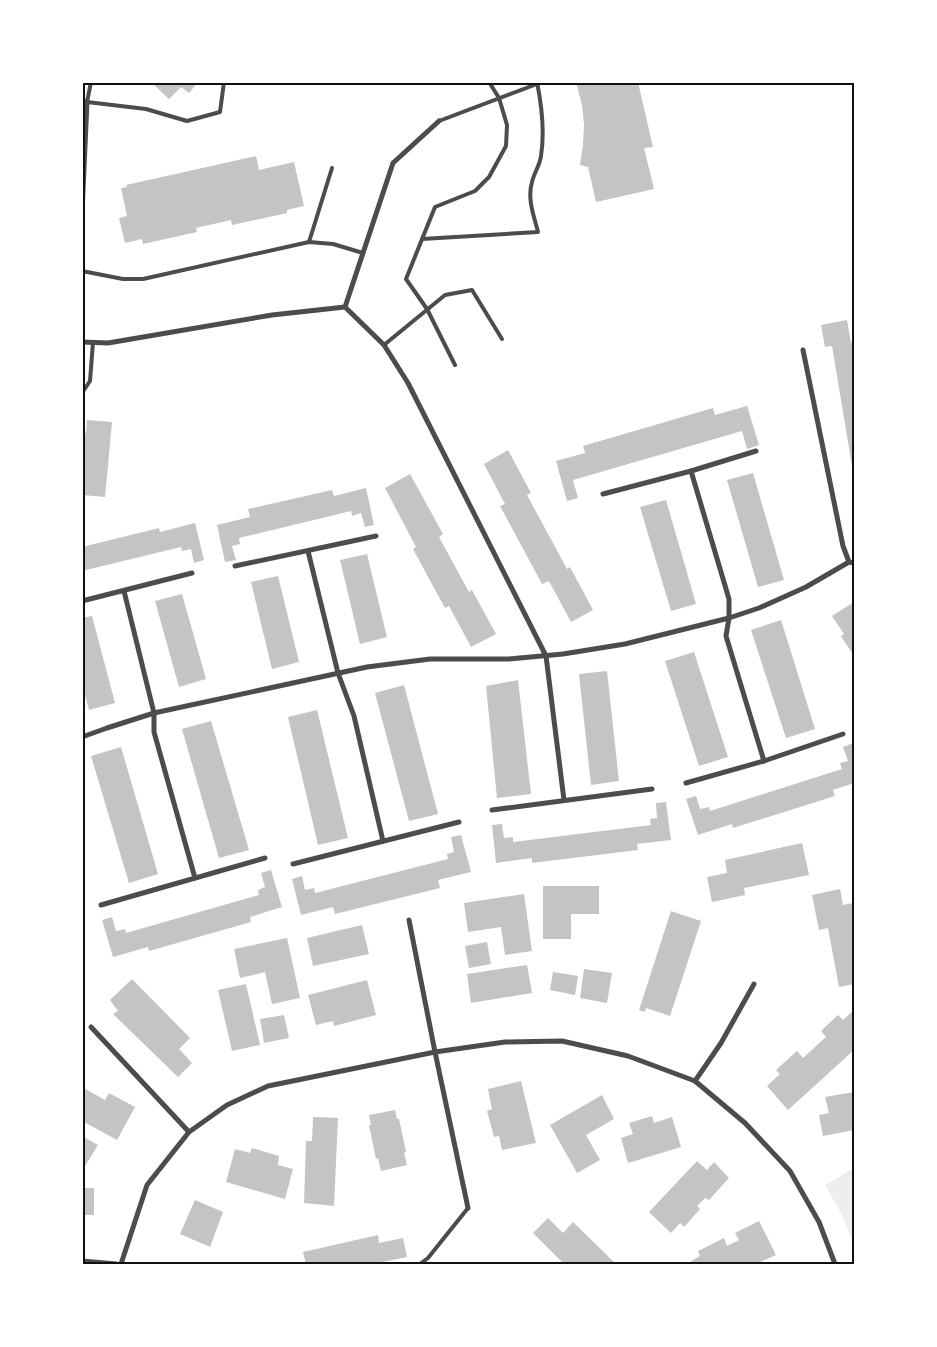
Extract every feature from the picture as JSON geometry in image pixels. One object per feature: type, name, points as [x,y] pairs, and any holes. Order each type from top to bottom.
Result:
[{"type":"street","points":[[82,212],[85,101]]},
{"type":"street","points":[[345,307],[393,163],[439,121]]},
{"type":"street","points":[[82,342],[108,343],[272,315],[345,307]]},
{"type":"street","points":[[345,307],[384,345],[408,383],[546,656],[564,800]]},
{"type":"street","points":[[82,737],[154,713],[367,667],[430,659],[509,659],[546,656],[625,644],[729,618],[759,608],[806,587],[852,563],[843,546],[804,350]]},
{"type":"street","points":[[603,494],[691,471],[756,451]]},
{"type":"street","points":[[691,471],[729,599],[729,618],[726,636],[764,761]]},
{"type":"street","points":[[236,566],[376,536]]},
{"type":"street","points":[[308,551],[338,673],[354,716],[383,841]]},
{"type":"street","points":[[82,601],[192,573]]},
{"type":"street","points":[[124,590],[154,713],[154,732],[195,878]]},
{"type":"street","points":[[686,784],[764,761],[843,734]]},
{"type":"street","points":[[492,810],[652,789]]},
{"type":"street","points":[[293,864],[459,822]]},
{"type":"street","points":[[101,905],[265,858]]},
{"type":"street","points":[[409,920],[468,1208]]},
{"type":"street","points":[[695,1081],[721,1043],[754,984]]},
{"type":"street","points":[[91,1027],[189,1132]]},
{"type":"street","points":[[121,1264],[147,1185],[189,1132],[227,1105],[268,1086],[435,1052],[504,1042],[562,1041],[628,1056],[695,1081],[745,1123],[790,1171],[819,1222],[835,1264]]},
{"type":"street","points":[[82,1261],[116,1264]]},
{"type":"lane","points":[[91,82],[85,101],[146,109],[188,121],[220,112],[224,82]]},
{"type":"lane","points":[[455,365],[427,309],[406,279],[435,206],[475,191],[489,177],[506,146],[507,125],[499,98],[489,82]]},
{"type":"lane","points":[[422,239],[538,232],[530,200],[531,183],[541,159],[543,136],[542,109],[537,83],[439,121]]},
{"type":"lane","points":[[309,242],[332,168]]},
{"type":"lane","points":[[82,271],[123,280],[143,279],[309,242],[333,244],[363,253]]},
{"type":"lane","points":[[384,345],[445,295],[472,290],[502,339]]},
{"type":"lane","points":[[82,393],[90,381],[93,342]]},
{"type":"lane","points":[[420,1264],[428,1258],[468,1208]]},
{"type":"shaded area","points":[[854,1168],[854,1242],[841,1213],[825,1185]]},
{"type":"building","points":[[151,82],[198,82],[189,93],[181,87],[169,99]]},
{"type":"building","points":[[576,82],[638,82],[653,147],[644,148],[654,189],[596,202],[588,167],[580,165],[584,124],[582,105]]},
{"type":"building","points":[[256,156],[259,170],[294,162],[304,206],[287,210],[287,213],[232,225],[231,220],[196,228],[197,232],[143,244],[142,239],[125,243],[119,218],[127,216],[121,188],[127,187],[126,185]]},
{"type":"building","points":[[847,320],[851,343],[854,342],[854,472],[832,346],[825,347],[821,325]]},
{"type":"building","points":[[747,406],[759,445],[747,449],[742,431],[573,480],[578,498],[567,501],[556,461],[585,453],[583,446],[713,408],[715,415]]},
{"type":"building","points":[[87,420],[112,422],[105,497],[82,495],[82,433],[86,433]]},
{"type":"building","points":[[508,450],[531,493],[527,495],[567,569],[570,567],[593,610],[571,622],[549,581],[542,584],[500,506],[505,504],[484,464]]},
{"type":"building","points":[[753,473],[784,580],[758,587],[727,480]]},
{"type":"building","points":[[410,474],[443,534],[439,537],[469,592],[472,590],[496,634],[471,647],[449,606],[445,608],[413,549],[416,547],[385,488]]},
{"type":"building","points":[[366,488],[374,525],[365,527],[361,513],[352,516],[351,511],[239,538],[240,544],[232,546],[236,560],[225,562],[217,525],[250,517],[248,509],[332,490],[334,496]]},
{"type":"building","points":[[666,500],[696,604],[671,611],[640,507]]},
{"type":"building","points":[[195,523],[204,560],[194,563],[191,549],[182,551],[181,547],[82,571],[82,547],[159,528],[160,532]]},
{"type":"building","points":[[367,554],[387,637],[360,644],[340,560]]},
{"type":"building","points":[[278,576],[299,662],[272,669],[251,582]]},
{"type":"building","points":[[182,594],[206,679],[179,687],[155,601]]},
{"type":"building","points":[[854,602],[854,656],[841,636],[844,634],[832,616]]},
{"type":"building","points":[[92,616],[115,703],[89,710],[82,684],[82,618]]},
{"type":"building","points":[[781,620],[815,729],[786,738],[751,630]]},
{"type":"building","points":[[694,652],[728,757],[699,766],[665,661]]},
{"type":"building","points":[[607,671],[619,781],[591,785],[579,674]]},
{"type":"building","points":[[518,680],[531,794],[497,798],[486,686]]},
{"type":"building","points":[[404,685],[438,814],[409,821],[375,693]]},
{"type":"building","points":[[317,710],[348,838],[318,845],[288,717]]},
{"type":"building","points":[[211,721],[249,850],[219,858],[182,729]]},
{"type":"building","points":[[853,743],[854,783],[833,790],[835,796],[733,828],[732,824],[698,835],[686,799],[696,796],[700,809],[709,807],[710,811],[842,769],[840,763],[848,761],[843,747]]},
{"type":"building","points":[[121,747],[158,874],[129,883],[91,756]]},
{"type":"building","points":[[666,802],[671,840],[637,844],[638,850],[532,863],[532,858],[496,863],[492,825],[502,824],[504,838],[513,837],[513,842],[651,825],[650,819],[657,818],[656,803]]},
{"type":"building","points":[[461,835],[471,872],[438,880],[440,888],[335,914],[333,907],[301,915],[292,879],[302,876],[305,890],[314,888],[315,893],[448,859],[447,854],[454,852],[451,837]]},
{"type":"building","points":[[802,843],[809,875],[744,888],[745,895],[712,902],[707,877],[727,873],[725,860]]},
{"type":"building","points":[[271,870],[282,907],[250,917],[251,922],[149,951],[148,947],[113,957],[102,920],[112,917],[116,931],[125,929],[126,933],[259,895],[258,890],[265,887],[261,873]]},
{"type":"building","points":[[543,886],[599,886],[599,914],[571,914],[571,939],[543,939]]},
{"type":"building","points":[[840,889],[843,905],[853,903],[854,984],[839,987],[828,928],[819,930],[812,895]]},
{"type":"building","points":[[524,894],[532,951],[505,955],[501,927],[468,932],[464,903]]},
{"type":"building","points":[[671,911],[701,921],[670,1016],[646,1008],[645,1012],[639,1010]]},
{"type":"building","points":[[362,925],[369,954],[313,966],[307,938]]},
{"type":"building","points":[[287,938],[300,998],[272,1004],[265,972],[240,978],[234,949]]},
{"type":"building","points":[[487,942],[491,964],[469,968],[465,946]]},
{"type":"building","points":[[82,957],[84,957],[85,969],[82,970]]},
{"type":"building","points":[[527,965],[532,993],[471,1003],[467,974]]},
{"type":"building","points":[[584,969],[612,973],[607,1003],[580,998]]},
{"type":"building","points":[[553,972],[578,976],[575,995],[550,990]]},
{"type":"building","points":[[132,979],[190,1038],[179,1049],[192,1063],[178,1077],[113,1014],[118,1011],[110,1000]]},
{"type":"building","points":[[367,980],[376,1015],[334,1026],[333,1021],[316,1025],[308,995]]},
{"type":"building","points":[[246,984],[260,1045],[232,1051],[218,990]]},
{"type":"building","points":[[854,1010],[854,1050],[788,1110],[767,1086],[780,1074],[776,1070],[797,1051],[803,1058],[826,1037],[821,1031],[838,1015],[843,1020]]},
{"type":"building","points":[[284,1015],[289,1038],[264,1043],[260,1019]]},
{"type":"building","points":[[521,1081],[536,1143],[502,1150],[499,1136],[494,1137],[487,1111],[492,1109],[488,1089]]},
{"type":"building","points":[[82,1087],[105,1100],[109,1093],[135,1107],[117,1140],[82,1121]]},
{"type":"building","points":[[854,1092],[854,1130],[823,1136],[819,1115],[829,1113],[825,1097]]},
{"type":"building","points":[[602,1095],[614,1119],[586,1135],[600,1160],[577,1173],[550,1125]]},
{"type":"building","points":[[395,1110],[397,1119],[399,1119],[407,1165],[381,1171],[378,1158],[376,1159],[369,1125],[371,1125],[369,1115]]},
{"type":"building","points":[[652,1116],[654,1123],[672,1117],[681,1147],[628,1163],[621,1138],[633,1134],[629,1123]]},
{"type":"building","points":[[313,1117],[338,1118],[334,1206],[304,1203],[306,1141],[312,1141]]},
{"type":"building","points":[[82,1136],[98,1145],[82,1171]]},
{"type":"building","points":[[252,1148],[279,1156],[278,1165],[293,1169],[285,1199],[226,1182],[235,1149],[250,1153]]},
{"type":"building","points":[[697,1161],[707,1170],[714,1162],[729,1178],[709,1200],[705,1198],[697,1206],[700,1209],[684,1227],[680,1223],[671,1233],[649,1212]]},
{"type":"building","points":[[82,1188],[94,1188],[94,1215],[82,1215]]},
{"type":"building","points":[[195,1200],[223,1212],[210,1247],[180,1234]]},
{"type":"building","points":[[548,1218],[563,1233],[573,1222],[616,1264],[564,1264],[533,1233]]},
{"type":"building","points":[[759,1221],[776,1255],[756,1264],[692,1264],[691,1261],[700,1256],[698,1251],[724,1238],[727,1246],[739,1240],[735,1233]]},
{"type":"building","points":[[378,1235],[379,1243],[403,1238],[407,1257],[372,1264],[306,1264],[303,1252]]}]
